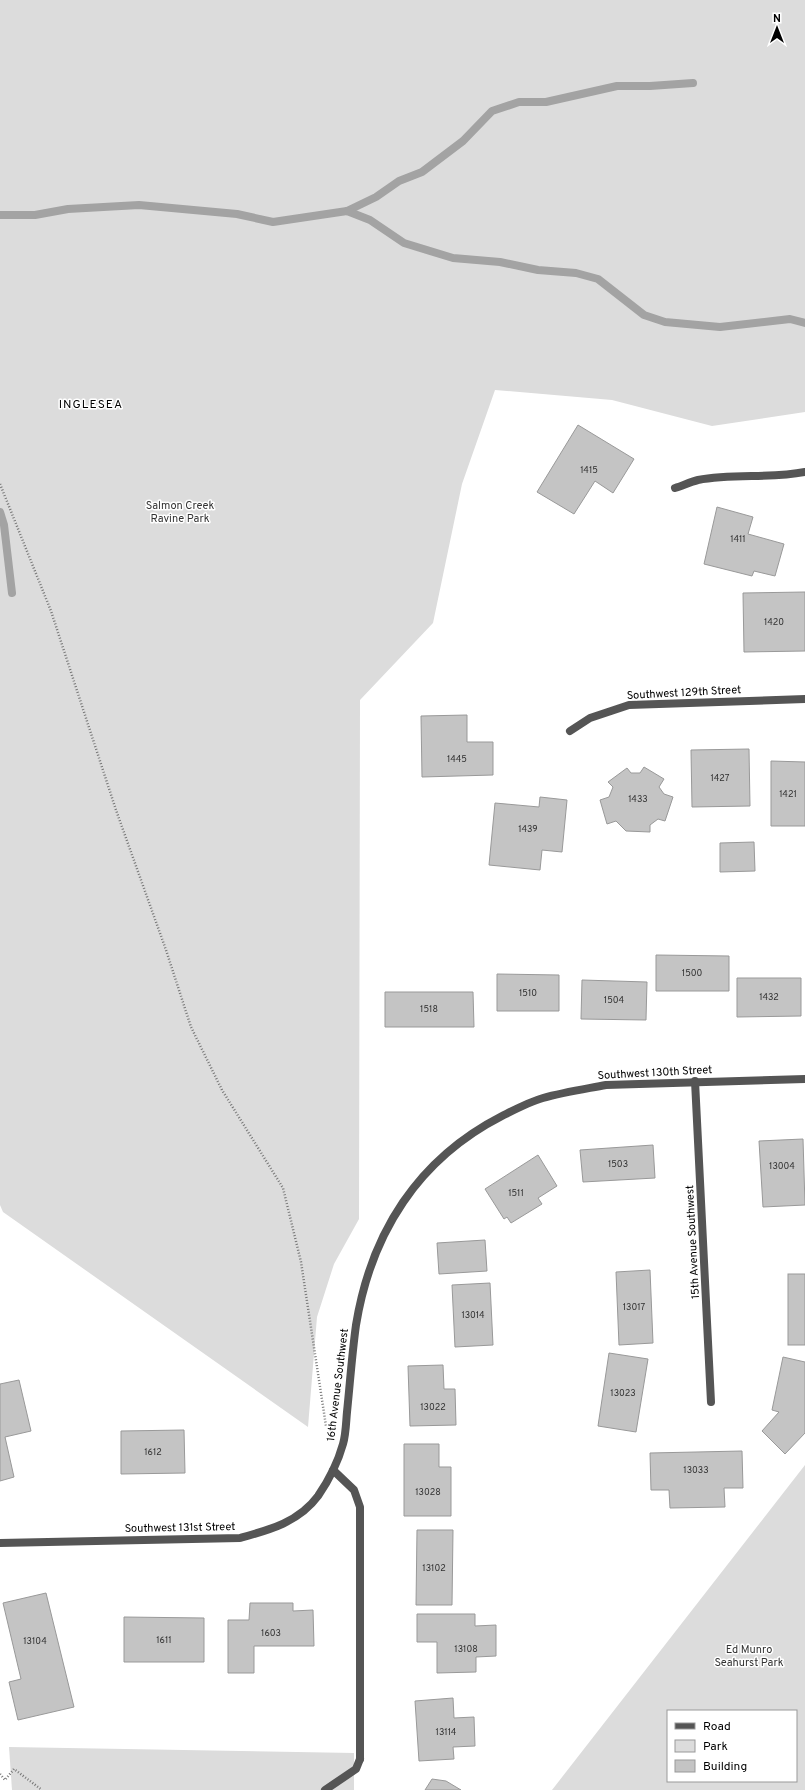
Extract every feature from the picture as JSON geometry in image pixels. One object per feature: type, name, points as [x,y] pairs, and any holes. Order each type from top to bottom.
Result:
[{"type":"street","points":[[675,488],[696,481],[717,478],[805,472]]},
{"type":"street","name":"Southwest 129th Street","points":[[570,731],[590,718],[629,705],[805,699]]},
{"type":"street","name":"Southwest 130th Street","points":[[450,1151],[480,1127],[541,1098],[606,1085],[696,1081],[805,1079]]},
{"type":"street","name":"15th Avenue Southwest","points":[[696,1081],[712,1402]]},
{"type":"street","name":"16th Avenue Southwest","points":[[333,1470],[343,1442],[356,1324],[363,1292],[375,1256],[386,1227],[405,1198],[427,1170],[450,1151]]},
{"type":"street","points":[[325,1790],[356,1769],[360,1759],[360,1507],[354,1490],[333,1470]]},
{"type":"street","name":"Southwest 131st Street","points":[[0,1543],[240,1538],[274,1529],[297,1516],[317,1497],[333,1470]]},
{"type":"path","points":[[0,484],[51,611],[116,810],[166,950],[191,1027],[222,1090],[283,1188],[301,1262],[327,1431]]},
{"type":"path","points":[[0,1774],[5,1780],[14,1769],[42,1790]]},
{"type":"green space","name":"Salmon Creek Ravine Park","points":[[0,0],[805,0],[805,412],[712,426],[612,400],[495,390],[462,484],[433,623],[360,700],[359,1219],[334,1264],[317,1317],[308,1427],[3,1212],[0,1205]]},
{"type":"green space","name":"Ed Munro Seahurst Park","points":[[805,1465],[805,1790],[552,1790]]},
{"type":"green space","points":[[9,1747],[354,1753],[354,1790],[12,1790]]},
{"type":"building","points":[[578,425],[634,459],[613,493],[595,481],[574,514],[537,492]]},
{"type":"building","points":[[717,507],[753,517],[748,534],[784,544],[775,576],[754,571],[752,576],[704,564]]},
{"type":"building","points":[[805,592],[805,651],[744,652],[743,593]]},
{"type":"building","points":[[467,715],[467,742],[493,742],[493,775],[422,777],[421,716]]},
{"type":"building","points":[[749,749],[750,806],[692,807],[691,750]]},
{"type":"building","points":[[771,761],[805,762],[805,826],[771,826]]},
{"type":"building","points":[[644,767],[664,779],[659,787],[664,794],[673,797],[665,821],[658,819],[650,825],[650,832],[626,831],[616,821],[607,824],[600,800],[609,797],[613,787],[608,782],[627,768],[631,773],[640,773]]},
{"type":"building","points":[[540,797],[567,800],[562,852],[542,850],[540,870],[489,865],[495,803],[539,807]]},
{"type":"building","points":[[754,842],[755,871],[720,872],[720,843]]},
{"type":"building","points":[[656,955],[729,956],[729,991],[656,991]]},
{"type":"building","points":[[497,974],[559,975],[559,1011],[497,1011]]},
{"type":"building","points":[[737,978],[801,978],[801,1016],[737,1017]]},
{"type":"building","points":[[582,980],[647,982],[646,1020],[581,1019]]},
{"type":"building","points":[[385,992],[473,992],[474,1027],[385,1027]]},
{"type":"building","points":[[803,1139],[805,1205],[763,1207],[759,1141]]},
{"type":"building","points":[[653,1145],[655,1178],[583,1182],[580,1150]]},
{"type":"building","points":[[538,1155],[557,1186],[538,1198],[542,1204],[511,1223],[507,1217],[504,1219],[485,1189]]},
{"type":"building","points":[[485,1240],[487,1271],[439,1274],[437,1243]]},
{"type":"building","points":[[650,1270],[653,1343],[619,1345],[616,1272]]},
{"type":"building","points":[[788,1274],[805,1274],[805,1345],[788,1345]]},
{"type":"building","points":[[490,1283],[493,1345],[455,1347],[452,1285]]},
{"type":"building","points":[[609,1353],[648,1359],[636,1432],[598,1426]]},
{"type":"building","points":[[783,1357],[805,1362],[805,1433],[785,1454],[762,1431],[779,1412],[772,1410]]},
{"type":"building","points":[[443,1365],[444,1389],[455,1389],[456,1425],[410,1426],[408,1366]]},
{"type":"building","points":[[19,1380],[31,1431],[5,1437],[14,1477],[0,1481],[0,1384]]},
{"type":"building","points":[[184,1430],[185,1473],[121,1474],[121,1431]]},
{"type":"building","points":[[404,1444],[439,1444],[439,1467],[451,1467],[451,1516],[404,1516]]},
{"type":"building","points":[[742,1451],[743,1488],[724,1488],[725,1507],[670,1508],[669,1490],[651,1490],[650,1453]]},
{"type":"building","points":[[417,1530],[453,1530],[452,1605],[416,1605]]},
{"type":"building","points":[[46,1593],[74,1707],[18,1720],[9,1682],[21,1679],[3,1603]]},
{"type":"building","points":[[250,1603],[293,1603],[293,1611],[313,1610],[314,1646],[254,1646],[254,1673],[228,1673],[228,1620],[249,1620]]},
{"type":"building","points":[[417,1614],[475,1614],[475,1626],[496,1625],[496,1656],[476,1657],[476,1672],[437,1673],[437,1642],[417,1642]]},
{"type":"building","points":[[124,1617],[204,1618],[204,1662],[124,1662]]},
{"type":"building","points":[[453,1698],[454,1718],[474,1717],[475,1746],[453,1747],[454,1759],[419,1761],[415,1701]]},
{"type":"building","points":[[432,1779],[446,1781],[461,1790],[425,1790]]},
{"type":"waterway","points":[[347,211],[376,197],[399,181],[422,172],[463,141],[492,111],[519,102],[546,102],[617,86],[650,86],[693,83]]},
{"type":"waterway","points":[[0,215],[35,215],[68,209],[139,205],[237,214],[273,222],[347,211],[370,220],[404,243],[453,258],[500,262],[538,270],[576,273],[598,279],[644,315],[665,322],[720,327],[790,319],[805,323]]},
{"type":"waterway","points":[[0,512],[4,525],[12,593]]},
{"type":"district","name":"INGLESEA","points":[[91,405]]}]
